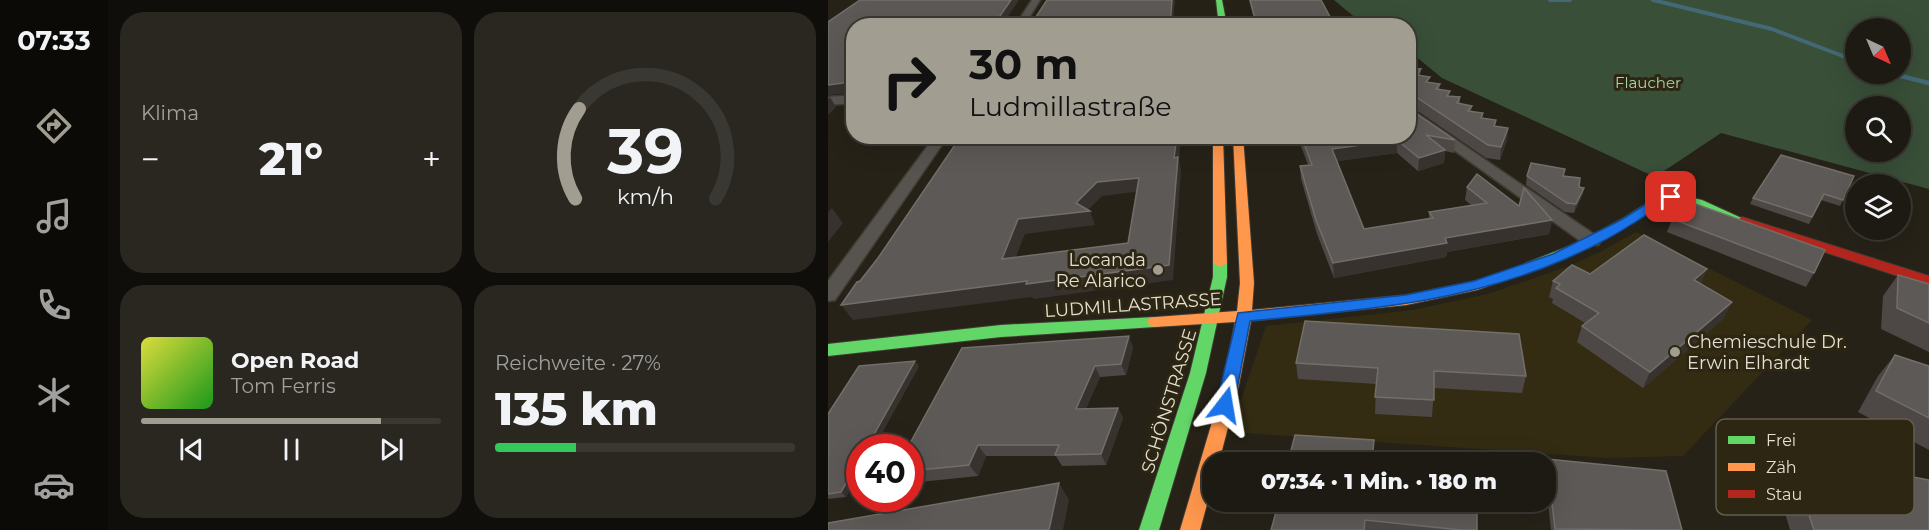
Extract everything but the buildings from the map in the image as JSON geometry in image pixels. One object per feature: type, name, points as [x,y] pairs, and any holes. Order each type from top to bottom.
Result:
[{"type":"street","points":[[1024,18],[1036,0]]},
{"type":"street","points":[[1208,0],[1210,18]]},
{"type":"street","points":[[1219,0],[1222,18]]},
{"type":"street","points":[[828,101],[846,100]]},
{"type":"street","points":[[1416,117],[1592,241]]},
{"type":"street","points":[[828,295],[936,144]]},
{"type":"street","name":"SCHÖNSTRASSE","points":[[1149,530],[1198,373],[1221,277],[1218,144]]},
{"type":"street","points":[[1190,530],[1231,385],[1244,316],[1247,283],[1238,144]]},
{"type":"street","name":"LUDMILLASTRASSE","points":[[828,350],[1001,331],[1244,316],[1406,300],[1477,285],[1558,257],[1626,223],[1660,200],[1671,197],[1686,200],[1749,224],[1929,282]]},
{"type":"shaded area","points":[[1636,232],[1812,320],[1683,456],[1608,458],[1556,454],[1556,452],[1521,452],[1230,432],[1266,326],[1413,310],[1488,294],[1569,266]]},
{"type":"green space","name":"Flaucher","points":[[1334,0],[1929,0],[1929,189],[1911,184],[1911,174],[1873,174],[1721,133],[1655,177],[1442,78],[1416,57],[1416,18],[1356,18]]},
{"type":"waterway","points":[[1550,0],[1570,0]]},
{"type":"waterway","points":[[1653,0],[1772,29],[1845,57]]},
{"type":"waterway","points":[[1911,78],[1929,83]]},
{"type":"traffic: fast","points":[[1219,0],[1222,18]]},
{"type":"traffic: fast","points":[[1531,266],[1600,237],[1668,197],[1698,202],[1742,221]]},
{"type":"traffic: fast","points":[[1149,530],[1198,373],[1220,277],[1220,263]]},
{"type":"traffic: fast","points":[[828,350],[1001,331],[1155,322]]},
{"type":"traffic: slow","points":[[1218,144],[1220,263]]},
{"type":"traffic: slow","points":[[1190,530],[1231,385],[1244,316],[1247,283],[1238,144]]},
{"type":"traffic: slow","points":[[1155,322],[1406,300],[1477,285],[1531,266]]},
{"type":"traffic: jam","points":[[1742,221],[1929,281]]},
{"type":"place","name":"Locanda Re Alarico","points":[[1158,270]]},
{"type":"place","name":"Chemieschule Dr. Erwin Elhardt","points":[[1675,352]]},
{"type":"route","points":[[1225,405],[1244,316],[1406,300],[1477,285],[1558,257],[1626,223],[1660,200],[1671,197]]}]
